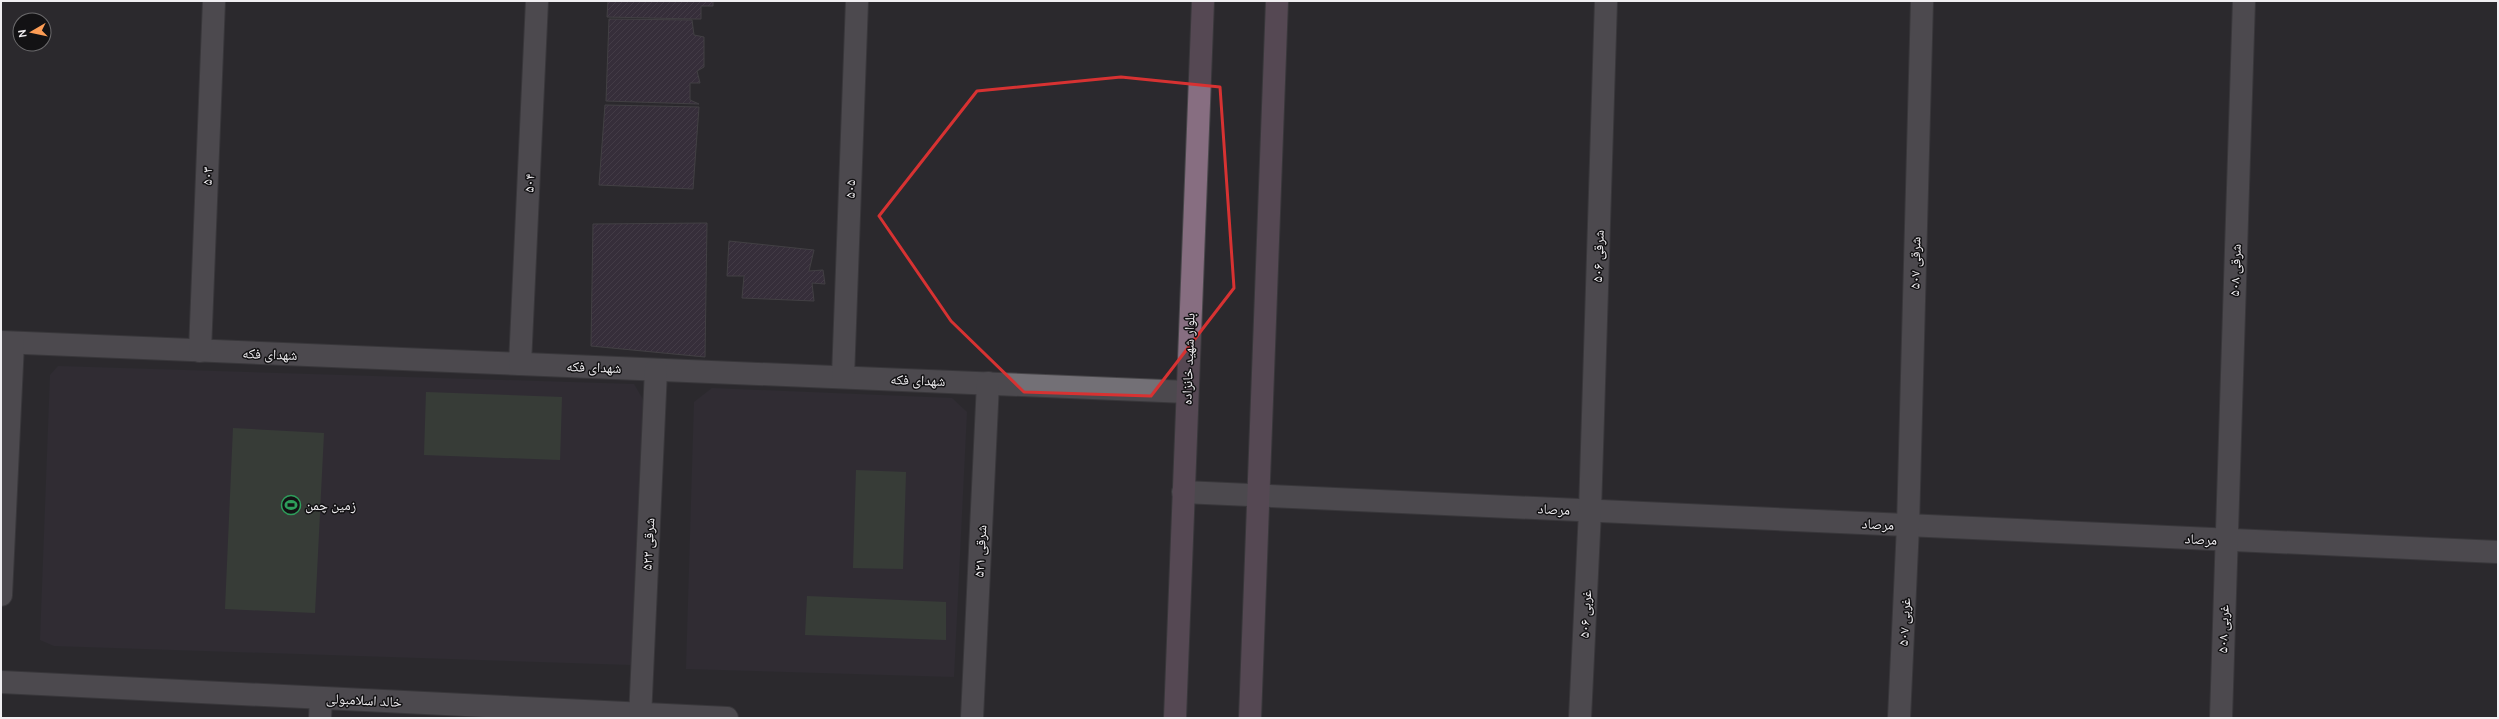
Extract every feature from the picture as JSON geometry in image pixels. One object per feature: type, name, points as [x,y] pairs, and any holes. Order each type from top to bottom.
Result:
[{"type":"main road","name":"بلوار شهید خانزاده","points":[[1175,718],[1203,1]]},
{"type":"main road","points":[[1250,718],[1257,496],[1277,1]]},
{"type":"street","name":"۵۰۳","points":[[200,351],[214,1]]},
{"type":"street","name":"۵۰۴","points":[[520,364],[537,1]]},
{"type":"street","name":"۵۰۵","points":[[844,377],[857,1]]},
{"type":"street","name":"۵۰۶ شرقی","points":[[1590,511],[1606,1]]},
{"type":"street","name":"۵۰۷ شرقی","points":[[1908,526],[1922,1]]},
{"type":"street","name":"۵۰۸ شرقی","points":[[2226,540],[2244,1]]},
{"type":"street","name":"شهدای فکه","points":[[7,343],[1187,392]]},
{"type":"street","points":[[1,595],[7,343]]},
{"type":"street","name":"۵۲۲ شرقی","points":[[640,716],[656,370]]},
{"type":"street","name":"۵۲۱ شرقی","points":[[972,718],[988,383]]},
{"type":"street","name":"مرصاد","points":[[1183,492],[2498,552]]},
{"type":"street","name":"۵۰۶ غربی","points":[[1580,718],[1590,511]]},
{"type":"street","name":"۵۰۷ غربی","points":[[1899,718],[1908,526]]},
{"type":"street","name":"۵۰۸ غربی","points":[[2221,718],[2226,540]]},
{"type":"street","name":"خالد اسلامبولی","points":[[1,682],[320,708],[727,718]]},
{"type":"highlighted area","points":[[1121,77],[1220,87],[1234,288],[1151,396],[1024,392],[951,321],[879,216],[977,91]]},
{"type":"shaded area","points":[[58,366],[634,384],[644,401],[631,665],[54,646],[40,640],[50,375]]},
{"type":"shaded area","points":[[712,388],[952,398],[967,412],[954,677],[686,669],[694,402]]},
{"type":"green space","points":[[426,392],[562,397],[560,460],[424,455]]},
{"type":"green space","points":[[233,428],[324,433],[315,613],[225,609]]},
{"type":"green space","points":[[856,470],[906,472],[903,569],[853,568]]},
{"type":"green space","points":[[807,596],[946,602],[946,640],[805,635]]},
{"type":"building","points":[[608,1],[713,1],[713,6],[701,6],[701,19],[607,17]]},
{"type":"building","points":[[609,19],[692,20],[694,35],[704,37],[704,67],[697,71],[700,83],[690,83],[690,100],[699,104],[606,101]]},
{"type":"building","points":[[605,105],[699,107],[693,189],[599,185]]},
{"type":"building","points":[[707,223],[705,357],[591,346],[593,224]]},
{"type":"building","points":[[729,241],[814,250],[809,271],[823,270],[825,284],[812,283],[814,301],[742,298],[744,276],[727,276]]},
{"type":"place","name":"زمین چمن","points":[[291,505]]}]
